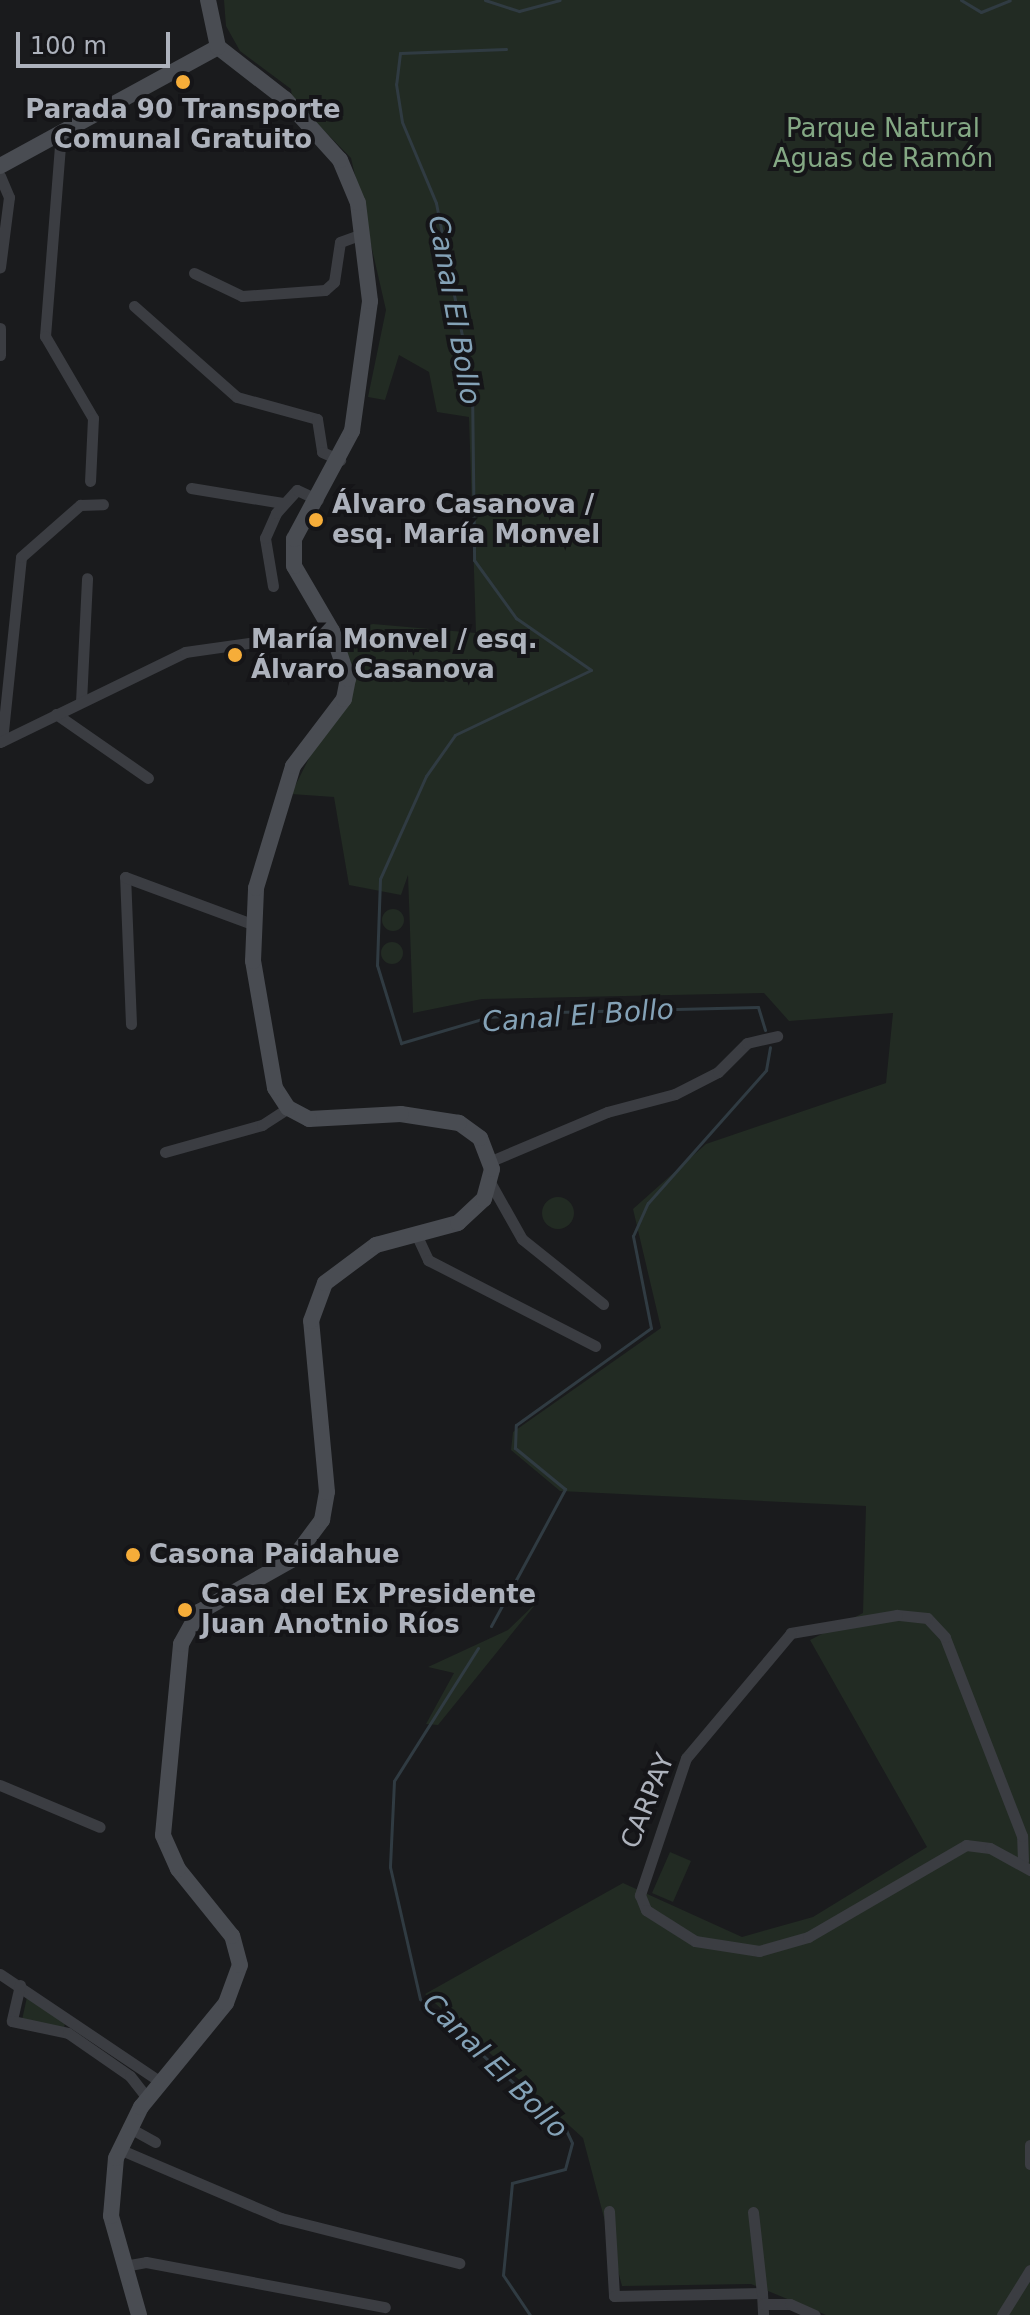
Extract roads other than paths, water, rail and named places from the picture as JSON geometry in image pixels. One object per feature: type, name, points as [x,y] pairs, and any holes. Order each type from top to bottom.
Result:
[{"type":"street","points":[[208,0],[218,47],[332,147],[354,188],[362,234],[369,335],[360,401],[340,460],[318,500],[297,527],[292,554],[332,631],[348,679],[344,699],[293,766],[260,870],[252,924],[273,1080],[288,1108],[316,1120],[401,1114],[459,1123],[480,1138],[491,1161],[491,1184],[522,1239],[603,1304]]},
{"type":"street","points":[[0,166],[218,47]]},
{"type":"street","points":[[61,133],[45,336],[93,418],[90,481]]},
{"type":"street","points":[[0,176],[9,197],[0,267]]},
{"type":"street","points":[[194,273],[242,296],[325,290],[334,282],[340,242],[362,234]]},
{"type":"street","points":[[134,306],[237,397],[317,419],[322,452],[340,460]]},
{"type":"street","points":[[0,328],[0,355]]},
{"type":"street","points":[[191,488],[283,503]]},
{"type":"street","points":[[273,586],[265,538],[283,503],[297,490],[318,500]]},
{"type":"street","points":[[1,742],[21,557],[80,505],[103,504]]},
{"type":"street","points":[[81,702],[87,578]]},
{"type":"street","points":[[1,742],[201,647],[332,631]]},
{"type":"street","points":[[56,714],[148,778]]},
{"type":"street","points":[[131,1024],[125,877],[252,924]]},
{"type":"street","points":[[491,1161],[607,1112],[675,1094],[718,1072],[747,1043],[777,1036]]},
{"type":"street","points":[[165,1152],[262,1125],[288,1108]]},
{"type":"street","points":[[139,2315],[110,2206],[119,2149],[128,2127],[148,2099],[220,2012],[239,1974],[236,1943],[178,1869],[163,1835],[181,1644],[199,1612],[287,1563],[318,1529],[327,1492],[311,1331],[315,1301],[353,1258],[416,1234],[458,1223],[491,1184]]},
{"type":"street","points":[[416,1234],[428,1260],[595,1346]]},
{"type":"street","name":"CARPAY","points":[[897,1615],[927,1618],[945,1637],[1022,1836],[1027,1866],[990,1848],[956,1849],[808,1937],[759,1951],[695,1941],[646,1910],[640,1895],[686,1758],[791,1633],[897,1615]]},
{"type":"street","points":[[0,1785],[100,1827]]},
{"type":"street","points":[[0,1974],[20,1985],[130,2076],[148,2099]]},
{"type":"street","points":[[20,1985],[12,2021],[70,2028],[161,2082]]},
{"type":"street","points":[[128,2127],[155,2142]]},
{"type":"street","points":[[1030,2145],[1030,2164]]},
{"type":"street","points":[[119,2149],[281,2218],[459,2263]]},
{"type":"street","points":[[609,2211],[614,2296],[790,2304],[815,2315]]},
{"type":"street","points":[[753,2212],[763,2304]]},
{"type":"street","points":[[124,2266],[146,2262],[385,2307]]},
{"type":"street","points":[[1002,2315],[1030,2270]]},
{"type":"waterway","points":[[485,0],[519,11],[560,0]]},
{"type":"waterway","points":[[961,0],[981,12],[1010,0]]},
{"type":"waterway","name":"Canal El Bollo","points":[[506,49],[400,53],[396,84],[402,122],[436,203],[472,387],[474,560],[516,618],[591,670],[455,735],[426,776],[380,879],[377,965],[401,1043],[489,1017],[555,1012],[758,1007],[765,1030]]},
{"type":"waterway","name":"Canal El Bollo","points":[[491,1626],[565,1489],[515,1448],[516,1425],[651,1328],[633,1236],[648,1203],[766,1070],[770,1047]]},
{"type":"waterway","name":"Canal El Bollo","points":[[478,1648],[394,1781],[390,1867],[420,1999],[566,2130],[572,2143],[565,2169],[512,2183],[503,2275],[530,2315]]},
{"type":"place","name":"Parada 90 Transporte Comunal Gratuito","points":[[183,82]]},
{"type":"place","name":"Álvaro Casanova / esq. María Monvel","points":[[316,520]]},
{"type":"place","name":"María Monvel / esq. Álvaro Casanova","points":[[235,655]]},
{"type":"place","name":"Casona Paidahue","points":[[133,1555]]},
{"type":"place","name":"Casa del Ex Presidente Juan Anotnio Ríos","points":[[185,1610]]},
{"type":"park label","name":"Parque Natural Aguas de Ramón","points":[[883,144]]}]
